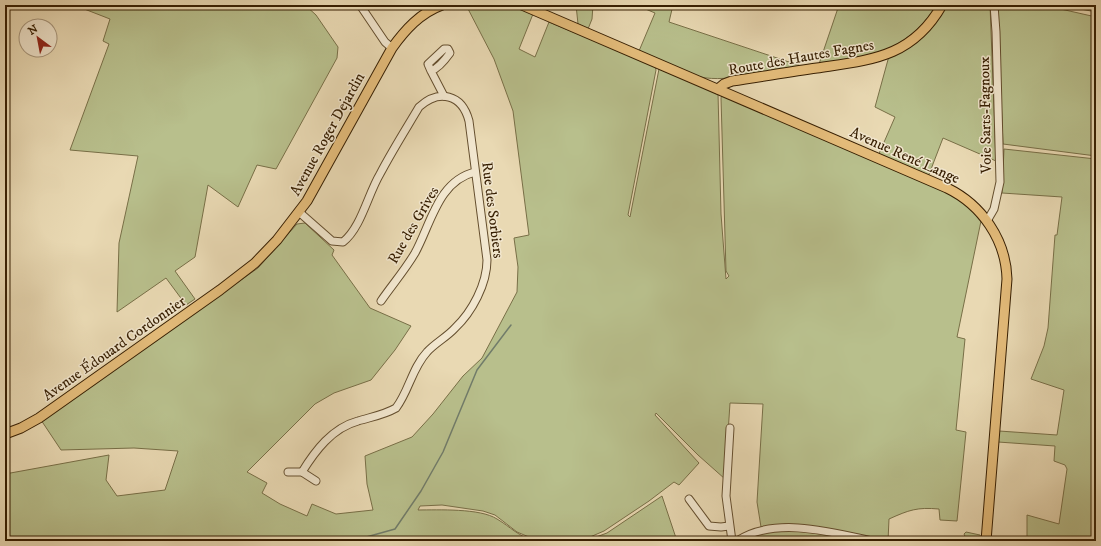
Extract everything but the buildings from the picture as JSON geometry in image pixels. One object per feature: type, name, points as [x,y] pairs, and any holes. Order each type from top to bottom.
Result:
[{"type":"main road","name":"Avenue Roger Dejardin","points":[[236,279],[255,263],[277,240],[299,212],[318,182],[392,48],[407,28],[426,13],[442,5]]},
{"type":"main road","name":"Avenue René Lange","points":[[522,5],[951,190],[969,202],[987,221],[1002,250],[1007,279],[986,541]]},
{"type":"main road","name":"Route des Hautes Fagnes","points":[[718,89],[724,84],[732,81],[858,62],[886,55],[907,44],[922,32],[942,5]]},
{"type":"main road","name":"Avenue Édouard Cordonnier","points":[[5,434],[40,418],[236,279]]},
{"type":"street","points":[[360,5],[385,42],[392,48]]},
{"type":"street","name":"Voie Sarts-Fagnoux","points":[[987,221],[994,209],[1000,182],[994,5]]},
{"type":"street","points":[[299,212],[332,241],[343,242],[348,237],[356,226],[379,175],[419,107],[427,100],[444,96],[431,71]]},
{"type":"street","name":"Rue des Sorbiers","points":[[302,472],[320,447],[339,429],[356,421],[389,412],[396,408],[427,351],[454,329],[470,310],[483,283],[487,267],[467,113],[457,101],[444,96]]},
{"type":"street","name":"Rue des Grives","points":[[381,301],[414,254],[445,191],[466,174],[475,172]]},
{"type":"street","points":[[730,428],[726,496],[732,541]]},
{"type":"street","points":[[288,472],[302,472],[316,481]]},
{"type":"street","points":[[689,500],[708,526],[729,526]]},
{"type":"street","points":[[737,541],[750,533],[786,527],[872,541]]},
{"type":"green space","points":[[74,5],[305,5],[316,15],[338,47],[337,58],[276,169],[257,165],[238,207],[208,185],[195,257],[175,271],[195,299],[186,305],[166,278],[117,312],[119,243],[138,156],[70,150],[109,44],[103,41],[110,19]]},
{"type":"green space","points":[[466,5],[513,5],[533,14],[519,49],[535,57],[549,22],[655,66],[656,70],[628,215],[630,217],[659,69],[718,93],[721,214],[726,279],[729,276],[726,271],[722,94],[955,196],[972,210],[981,221],[957,337],[965,339],[956,430],[966,432],[957,521],[940,520],[939,509],[925,508],[908,511],[889,519],[888,541],[833,530],[786,524],[761,527],[757,502],[763,404],[730,403],[725,479],[698,455],[656,413],[655,415],[699,463],[679,485],[674,482],[649,501],[604,531],[590,537],[567,541],[553,541],[529,537],[517,532],[495,515],[483,511],[442,505],[420,506],[418,510],[459,510],[490,515],[518,533],[534,541],[5,541],[5,474],[109,455],[106,480],[117,496],[165,490],[178,451],[134,448],[61,450],[41,420],[258,268],[297,224],[305,223],[334,250],[332,255],[370,308],[411,326],[395,350],[371,380],[334,393],[315,404],[247,472],[267,483],[262,493],[280,504],[307,516],[312,504],[336,514],[373,510],[367,484],[365,456],[412,437],[433,414],[463,376],[482,358],[517,292],[518,267],[514,238],[529,235],[513,111],[494,59]]},
{"type":"green space","points":[[576,5],[593,5],[592,19],[588,29],[578,24]]},
{"type":"green space","points":[[636,5],[673,5],[669,22],[801,66],[724,78],[701,77],[685,72],[639,51],[655,13]]},
{"type":"green space","points":[[839,5],[937,5],[925,21],[913,33],[900,43],[886,50],[855,58],[819,64]]},
{"type":"green space","points":[[944,5],[990,5],[996,161],[943,138],[928,177],[878,156],[895,117],[875,107],[889,56]]},
{"type":"green space","points":[[997,5],[1043,5],[1096,17],[1096,156],[1003,144]]},
{"type":"green space","points":[[1060,5],[1096,5],[1096,12]]},
{"type":"green space","points":[[1004,149],[1096,159],[1096,541],[1027,541],[1027,515],[1059,524],[1067,469],[1065,465],[1054,461],[1055,446],[998,442],[999,431],[1057,435],[1064,390],[1031,379],[1044,346],[1048,328],[1055,235],[1057,235],[1062,197],[1002,193]]},
{"type":"green space","points":[[662,496],[677,541],[585,541],[607,533]]},
{"type":"green space","points":[[780,530],[807,532],[862,541],[755,541],[751,536]]},
{"type":"green space","points":[[966,532],[980,535],[982,541],[967,541],[964,534]]},
{"type":"waterway","points":[[352,541],[395,529],[421,491],[443,452],[477,370],[511,325]]}]
